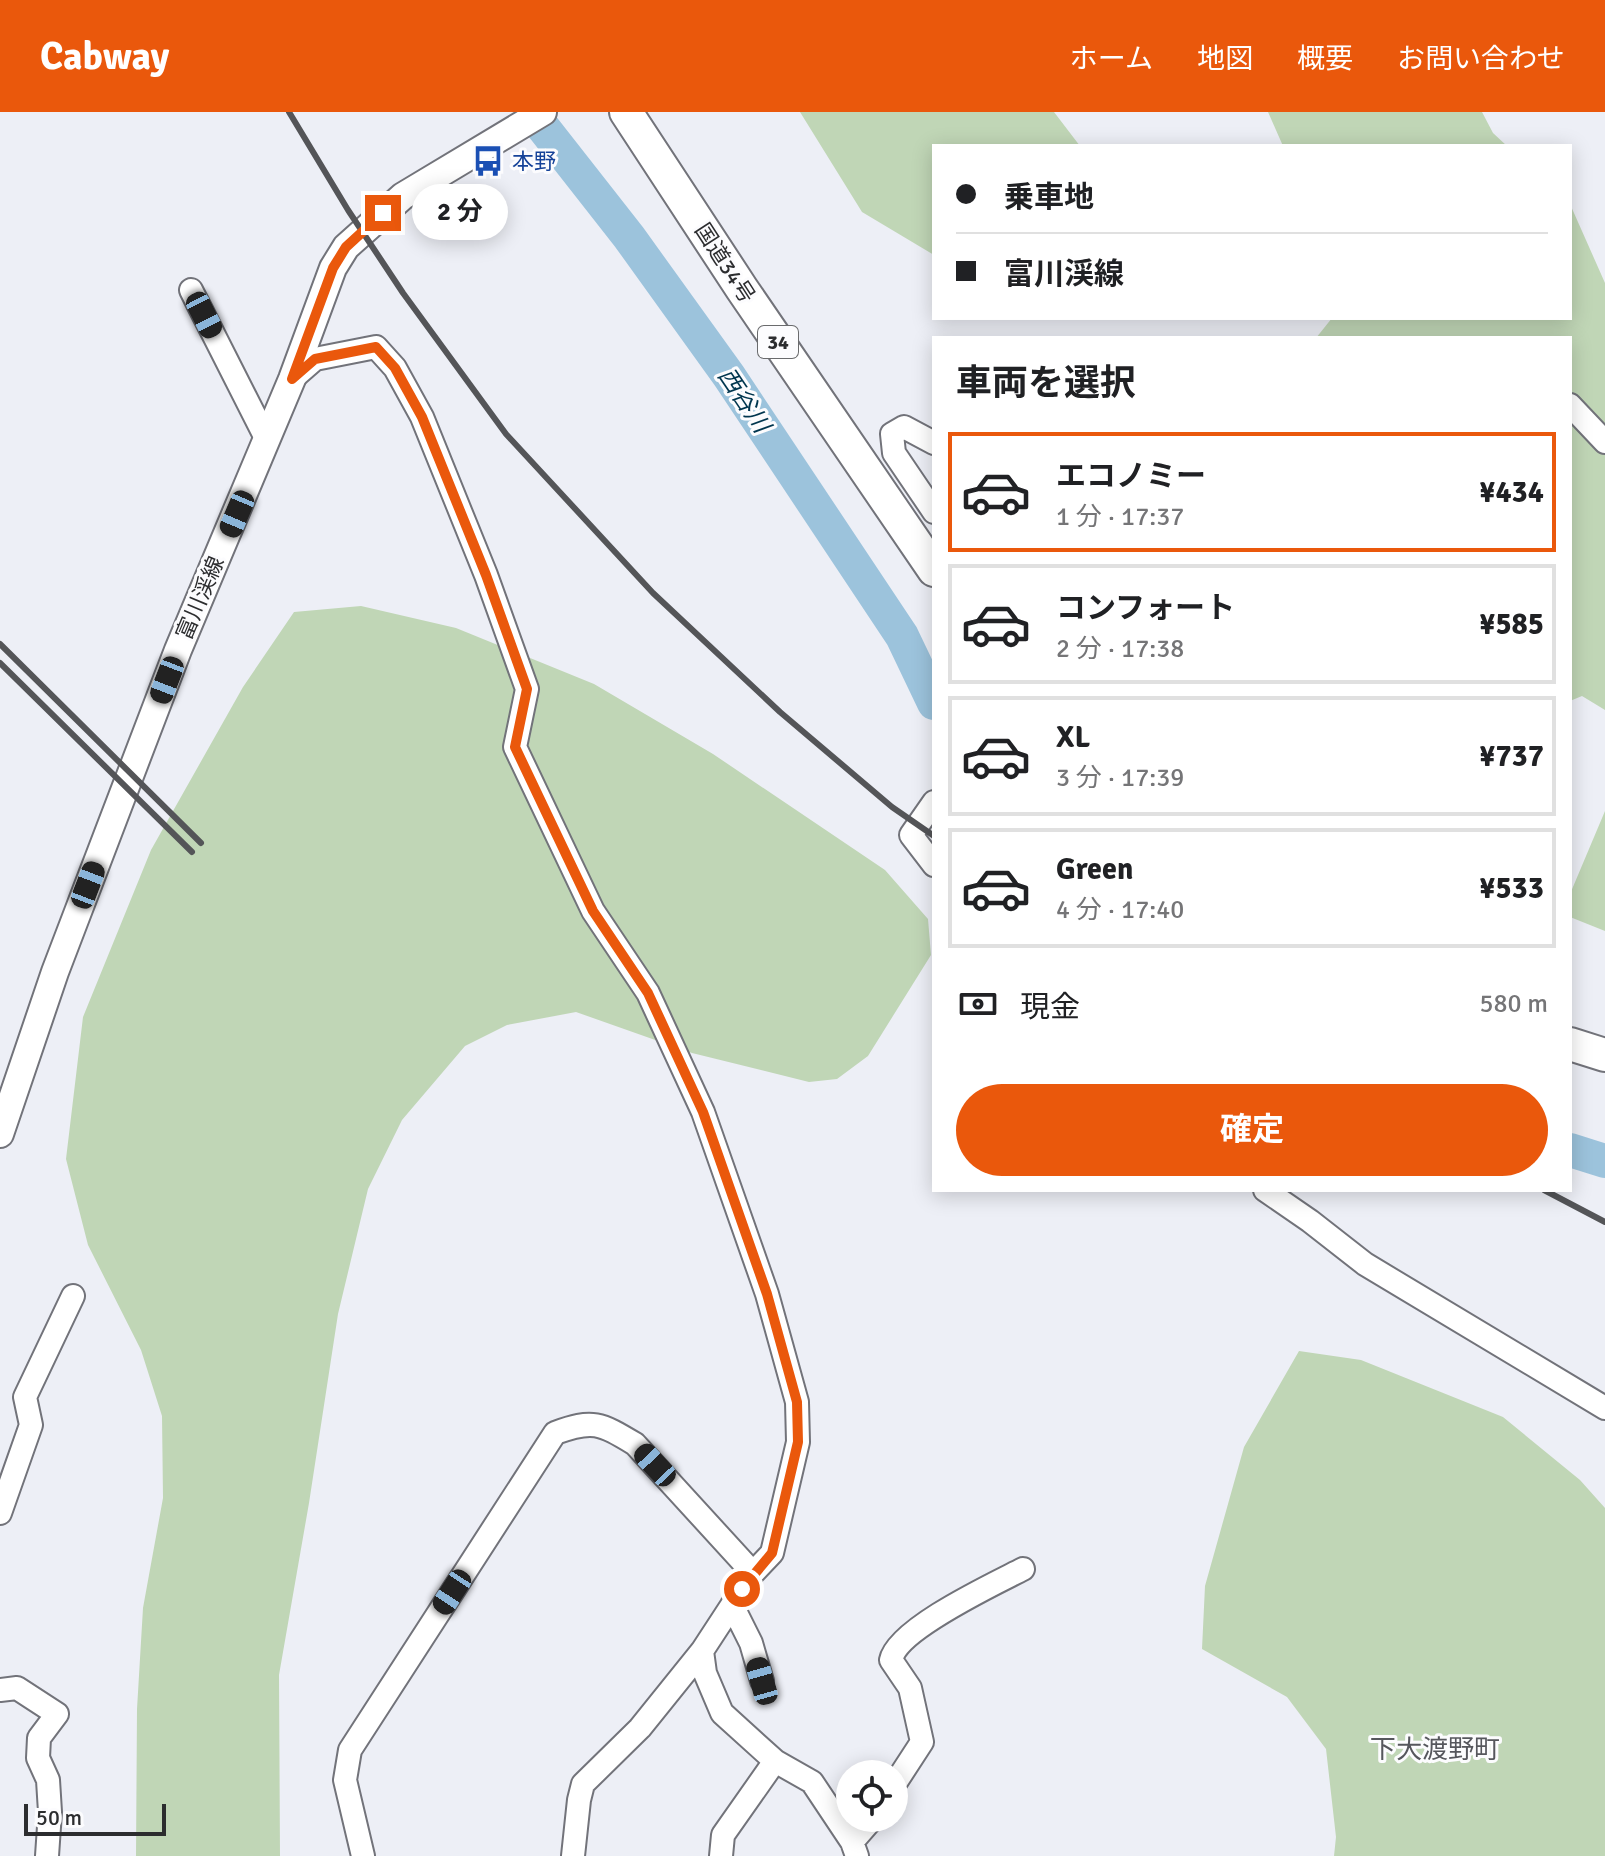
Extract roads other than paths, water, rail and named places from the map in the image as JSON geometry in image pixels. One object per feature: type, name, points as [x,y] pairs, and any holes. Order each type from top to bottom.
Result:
[{"type":"highway","name":"国道34号","points":[[626,112],[742,289],[932,567]]},
{"type":"highway","points":[[1572,1045],[1605,1055]]},
{"type":"main road","name":"富川渓線","points":[[0,1134],[55,972],[178,650],[292,379],[333,268],[346,247],[403,196],[543,112]]},
{"type":"street","points":[[191,290],[267,440]]},
{"type":"street","points":[[292,379],[315,359],[376,347],[395,368],[422,417],[486,575],[527,689],[515,747],[593,911],[648,993],[703,1112],[767,1294],[797,1402],[798,1442],[772,1553],[753,1573],[702,1651],[640,1728],[583,1784],[573,1856]]},
{"type":"street","points":[[1572,407],[1605,442]]},
{"type":"street","points":[[932,442],[904,427],[892,434],[894,453],[932,509]]},
{"type":"street","points":[[932,805],[911,835],[932,862]]},
{"type":"street","points":[[1268,1192],[1365,1264],[1605,1408]]},
{"type":"street","points":[[0,1513],[31,1425],[25,1397],[73,1296]]},
{"type":"street","points":[[363,1856],[345,1780],[350,1750],[555,1433],[584,1423],[614,1431],[635,1444],[753,1573]]},
{"type":"street","points":[[908,1764],[922,1742],[910,1688],[891,1660],[893,1650],[936,1615],[1023,1569]]},
{"type":"street","points":[[732,1605],[751,1643],[762,1681]]},
{"type":"street","points":[[702,1651],[705,1673],[722,1713],[775,1761],[812,1782],[854,1849]]},
{"type":"street","points":[[0,1690],[17,1688],[57,1714],[39,1738],[38,1758],[48,1780],[50,1802],[47,1856]]},
{"type":"street","points":[[721,1856],[723,1835],[775,1761]]},
{"type":"waterway","name":"西谷川","points":[[531,112],[629,237],[729,376],[902,636],[932,699]]},
{"type":"waterway","name":"西谷川","points":[[1572,1151],[1605,1161]]},
{"type":"railway","points":[[289,112],[403,293],[506,434],[653,593],[780,712],[892,807],[932,835]]},
{"type":"railway","points":[[0,644],[201,843]]},
{"type":"railway","points":[[0,663],[192,852]]},
{"type":"railway","points":[[1548,1192],[1605,1222]]},
{"type":"place","name":"本野","points":[[488,161]]},
{"type":"district","name":"下大渡野町","points":[[1435,1750]]}]
